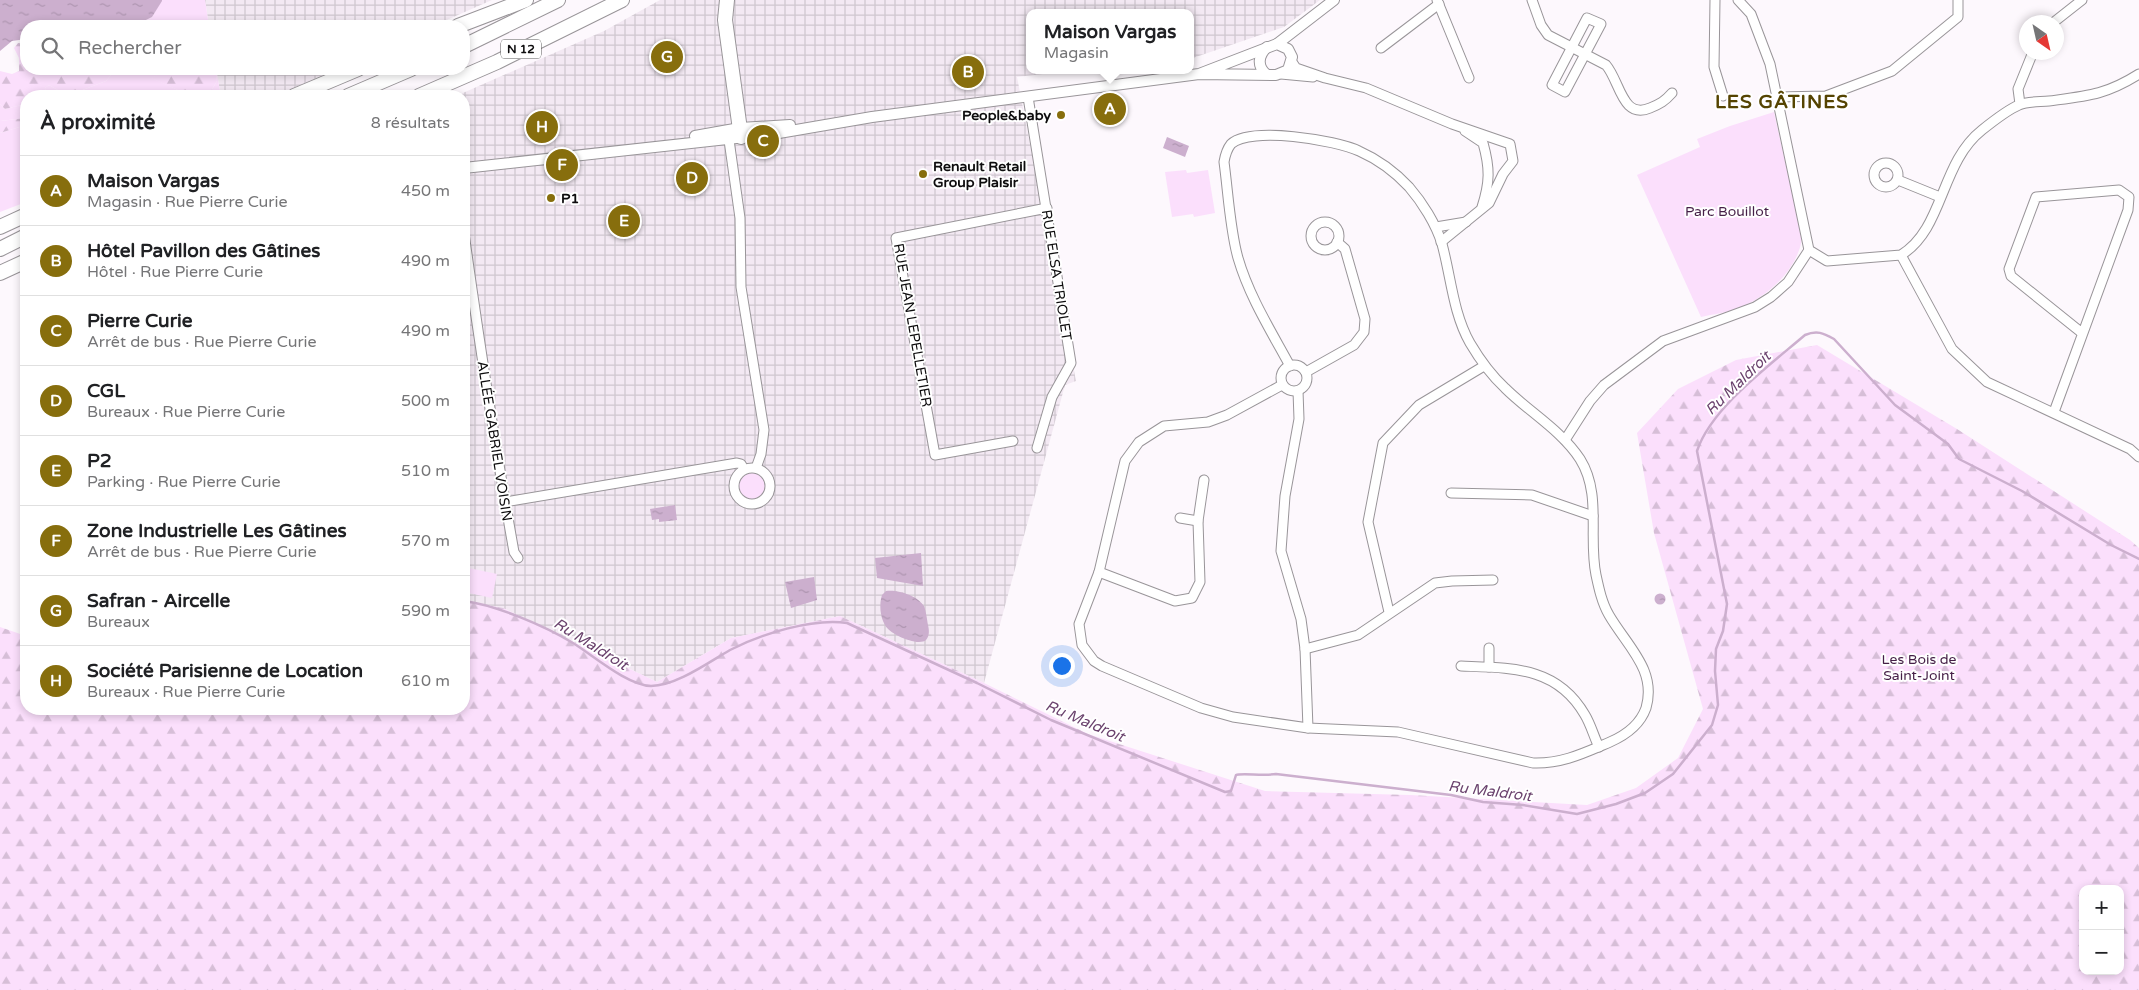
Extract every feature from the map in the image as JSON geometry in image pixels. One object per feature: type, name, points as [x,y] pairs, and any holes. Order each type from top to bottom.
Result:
[{"type":"highway","points":[[470,20],[510,0]]},
{"type":"highway","points":[[470,21],[526,0]]},
{"type":"highway","name":"N 12","points":[[470,43],[558,0]]},
{"type":"highway","name":"N 12","points":[[470,73],[622,0]]},
{"type":"highway","points":[[727,0],[725,20],[734,134]]},
{"type":"highway","points":[[308,90],[344,75]]},
{"type":"highway","points":[[362,90],[397,75]]},
{"type":"highway","name":"N 12","points":[[433,90],[466,75]]},
{"type":"highway","points":[[0,220],[20,212]]},
{"type":"highway","points":[[0,227],[20,218]]},
{"type":"highway","points":[[0,249],[20,239]]},
{"type":"highway","points":[[0,273],[20,264]]},
{"type":"street","points":[[1199,74],[1235,62],[1277,44],[1334,0]]},
{"type":"street","points":[[1532,0],[1540,25],[1548,35],[1606,65],[1612,73],[1626,104],[1633,110],[1644,110],[1664,102],[1672,92]]},
{"type":"street","points":[[1715,0],[1714,67],[1724,96]]},
{"type":"street","points":[[1565,440],[1590,401],[1604,385],[1663,342],[1755,306],[1771,297],[1788,282],[1809,250],[1770,64],[1750,14],[1738,0]]},
{"type":"street","points":[[1778,97],[1826,96],[1892,71],[1958,17],[1958,0]]},
{"type":"street","points":[[2063,15],[2082,0]]},
{"type":"street","points":[[1381,48],[1438,2],[1469,78]]},
{"type":"street","points":[[1587,18],[1601,24],[1585,54],[1565,92],[1552,85],[1587,18]]},
{"type":"street","points":[[1291,32],[1288,49],[1296,68],[1325,78],[1366,88],[1457,125],[1510,144],[1513,151],[1513,161],[1502,174],[1489,202],[1481,211],[1441,242]]},
{"type":"street","points":[[1277,44],[1288,49]]},
{"type":"street","points":[[1266,74],[1260,69],[1259,64],[1263,51],[1267,47]]},
{"type":"street","points":[[2020,104],[2018,89],[2029,60]]},
{"type":"street","points":[[1281,74],[1288,70],[1292,62]]},
{"type":"street","points":[[470,167],[734,134],[773,134],[826,124],[1199,74],[1281,74],[1325,78]]},
{"type":"street","points":[[1809,250],[1827,261],[1901,255],[1911,249],[1923,237],[1950,171],[1965,147],[1980,131],[2020,104],[2096,94],[2119,87],[2139,74]]},
{"type":"street","name":"RUE ELSA TRIOLET","points":[[1028,97],[1071,363],[1052,397],[1037,448]]},
{"type":"street","points":[[1457,125],[1483,143],[1489,164],[1488,188],[1481,211]]},
{"type":"street","points":[[734,134],[740,218],[741,287],[764,430],[761,454],[756,468]]},
{"type":"street","points":[[1282,385],[1227,415],[1208,422],[1164,426],[1138,442],[1125,461],[1100,572],[1079,624],[1082,645],[1094,660],[1102,666],[1201,708],[1233,717],[1308,728],[1398,732],[1534,763],[1568,760],[1626,735],[1643,716],[1649,695],[1648,682],[1644,669],[1614,624],[1603,602],[1595,572],[1590,483],[1582,462],[1565,440],[1505,389],[1484,366],[1469,341],[1456,311],[1436,227],[1409,187],[1383,164],[1359,150],[1334,142],[1310,138],[1246,136],[1231,144],[1224,162],[1238,256],[1247,284],[1257,306],[1290,366]]},
{"type":"street","points":[[1898,180],[1940,197]]},
{"type":"street","points":[[2054,412],[2128,210],[2129,197],[2119,190],[2036,196],[2009,269],[2012,276],[2082,333]]},
{"type":"street","name":"RUE JEAN LEPELLETIER","points":[[1013,441],[935,455],[896,238],[1047,208]]},
{"type":"street","points":[[1436,227],[1466,222]]},
{"type":"street","points":[[1306,372],[1354,345],[1364,332],[1365,318],[1345,249],[1337,242]]},
{"type":"street","points":[[1901,255],[1952,349],[1987,382],[2130,449],[2139,457]]},
{"type":"street","name":"ALLÉE GABRIEL VOISIN","points":[[470,277],[505,502],[514,552],[518,558]]},
{"type":"street","points":[[1298,391],[1287,390],[1282,385],[1282,371],[1290,366],[1297,365],[1306,372]]},
{"type":"street","points":[[1389,612],[1368,522],[1383,444],[1419,405],[1484,366]]},
{"type":"street","points":[[1306,372],[1306,383],[1298,391],[1299,420],[1285,496],[1281,552],[1301,619],[1305,649],[1308,728]]},
{"type":"street","points":[[505,502],[737,463],[741,464],[744,469]]},
{"type":"street","points":[[756,468],[766,474],[770,485],[767,495],[755,504],[742,501],[734,490],[736,477],[744,469],[756,468]]},
{"type":"street","points":[[1100,572],[1175,601],[1192,598],[1200,582],[1198,521],[1204,480]]},
{"type":"street","points":[[1451,494],[1532,495],[1593,516]]},
{"type":"street","points":[[1180,518],[1198,521]]},
{"type":"street","points":[[1305,649],[1358,635],[1389,612],[1435,583],[1493,580]]},
{"type":"street","points":[[1489,648],[1489,667]]},
{"type":"street","points":[[1461,666],[1511,667],[1525,670],[1550,680],[1570,696],[1585,715],[1599,747]]},
{"type":"shaded area","points":[[205,0],[492,0],[447,20],[208,20]]},
{"type":"shaded area","points":[[660,0],[1320,0],[1284,27],[1194,58],[1194,9],[1026,9],[1026,74],[1043,74],[1017,77],[1076,381],[1065,385],[984,683],[840,616],[731,638],[657,682],[503,608],[470,602],[470,90],[604,31]]},
{"type":"shaded area","points":[[217,75],[323,75],[289,90],[220,90]]},
{"type":"green space","points":[[162,0],[205,0],[208,20],[146,20],[152,17]]},
{"type":"green space","points":[[20,43],[20,75],[111,75],[106,81],[83,90],[58,90],[49,85],[45,90],[20,90],[20,105],[5,109],[0,104],[0,71],[12,74],[19,71],[19,58],[14,48]]},
{"type":"green space","points":[[111,75],[158,75],[152,78],[178,90],[83,90],[106,81]]},
{"type":"green space","points":[[157,75],[216,75],[217,81],[212,90],[178,90],[151,78]]},
{"type":"green space","points":[[216,75],[220,90],[212,90],[217,81]]},
{"type":"green space","points":[[49,85],[58,90],[45,90]]},
{"type":"green space","points":[[0,104],[5,109],[20,105],[20,119],[0,121]]},
{"type":"green space","name":"Parc Bouillot","points":[[1774,112],[1802,238],[1799,249],[1788,271],[1761,297],[1734,310],[1701,317],[1637,175],[1700,147],[1697,139]]},
{"type":"green space","points":[[20,119],[20,127],[0,133],[0,121]]},
{"type":"green space","points":[[20,127],[20,204],[0,212],[0,133]]},
{"type":"green space","points":[[1186,170],[1187,173],[1208,170],[1215,213],[1194,217],[1193,214],[1172,217],[1165,172]]},
{"type":"green space","name":"Les Bois de Saint-Joint","points":[[1817,345],[1957,429],[2130,540],[2139,548],[2139,990],[0,990],[0,627],[20,634],[20,715],[470,715],[470,602],[503,608],[657,682],[731,638],[840,616],[1088,734],[1265,791],[1410,795],[1587,805],[1636,788],[1678,758],[1703,709],[1654,533],[1637,433],[1678,389],[1736,360]]},
{"type":"green space","points":[[752,472],[762,476],[766,486],[762,496],[752,500],[742,496],[738,486],[742,476]]},
{"type":"green space","points":[[470,568],[497,574],[492,598],[470,593]]},
{"type":"water","points":[[0,0],[162,0],[152,17],[146,20],[20,20],[20,40],[12,41],[0,51]]},
{"type":"water","points":[[1167,137],[1189,146],[1185,157],[1163,148]]},
{"type":"water","points":[[675,505],[677,520],[659,522],[659,519],[652,520],[650,509]]},
{"type":"water","points":[[921,553],[923,586],[877,578],[875,558]]},
{"type":"water","points":[[814,577],[817,600],[791,608],[785,582]]},
{"type":"water","points":[[886,591],[907,594],[921,602],[925,608],[929,628],[929,635],[926,640],[922,642],[911,641],[898,636],[888,629],[882,618],[880,606],[882,595]]},
{"type":"water","points":[[1660,593],[1666,599],[1660,605],[1654,599]]},
{"type":"waterway","name":"Ru Maldroit","points":[[470,602],[491,607],[535,623],[573,643],[632,681],[651,686],[661,685],[681,678],[730,650],[771,633],[818,623],[847,623],[977,683],[1051,720],[1225,792],[1231,791],[1236,775],[1276,774],[1451,795],[1483,802],[1523,805],[1577,814],[1616,804],[1645,793],[1673,774],[1712,725],[1718,705],[1715,671],[1716,649],[1723,631],[1727,604],[1697,451],[1704,435],[1728,403],[1805,335],[1820,333],[1834,339],[1895,405],[1948,444],[1959,459],[2022,491],[2111,545],[2139,559]]},
{"type":"place","name":"Safran - Aircelle","points":[[667,57]]},
{"type":"place","name":"Hôtel Pavillon des Gâtines","points":[[968,72]]},
{"type":"place","name":"Maison Vargas","points":[[1110,109]]},
{"type":"place","name":"People&baby","points":[[1061,115]]},
{"type":"place","name":"Société Parisienne de Location","points":[[542,127]]},
{"type":"place","name":"Pierre Curie","points":[[763,141]]},
{"type":"place","name":"Zone Industrielle Les Gâtines","points":[[562,165]]},
{"type":"place","name":"Renault Retail Group Plaisir","points":[[923,174]]},
{"type":"place","name":"CGL","points":[[692,178]]},
{"type":"place","name":"P1","points":[[551,198]]},
{"type":"place","name":"P2","points":[[624,221]]},
{"type":"district","name":"LES GÂTINES","points":[[1782,101]]}]
